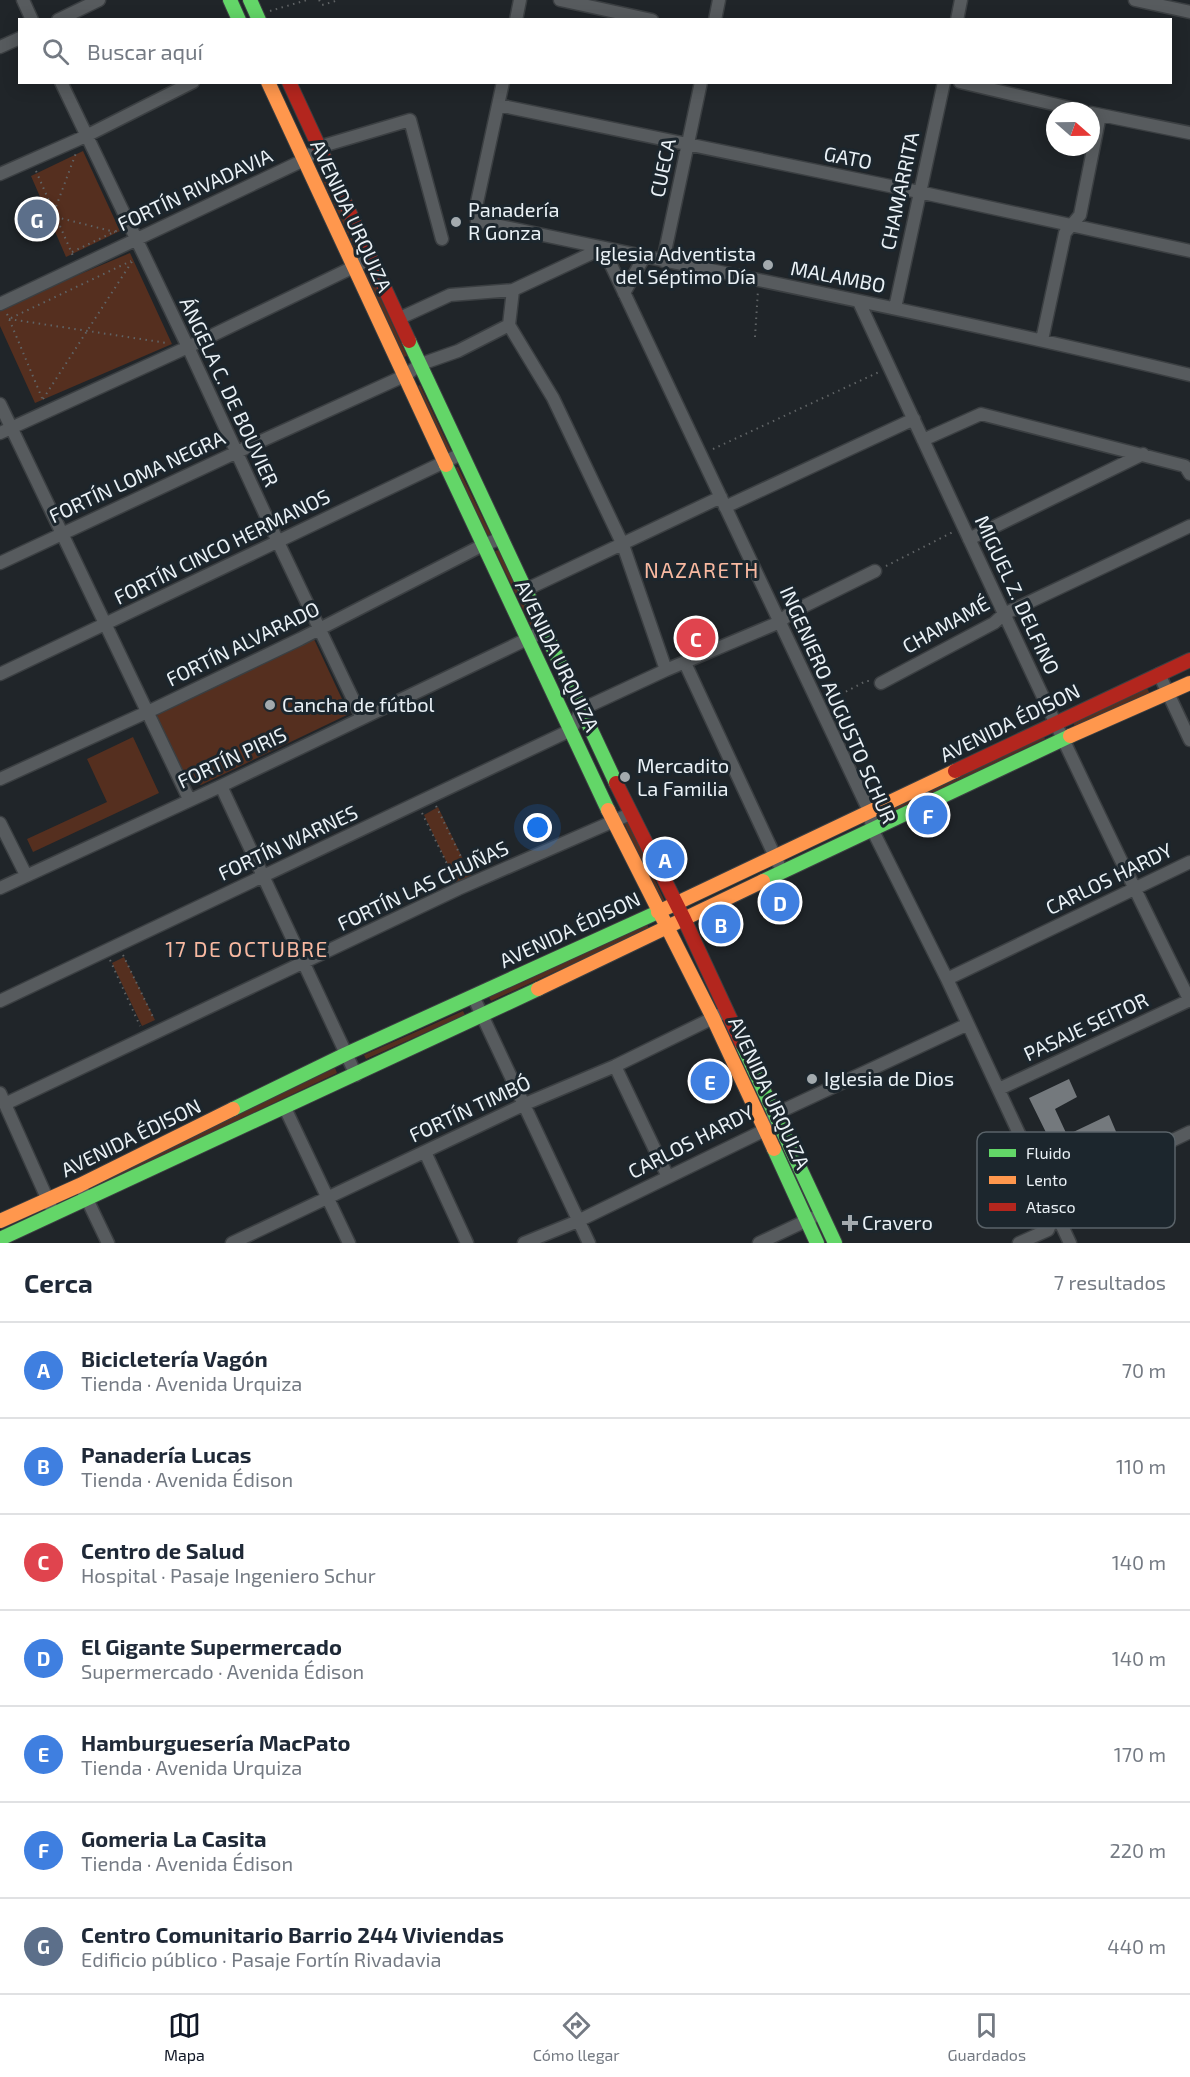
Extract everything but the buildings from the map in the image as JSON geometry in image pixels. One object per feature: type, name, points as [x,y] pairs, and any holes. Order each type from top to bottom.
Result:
[{"type":"main road","points":[[230,0],[238,18]]},
{"type":"main road","points":[[250,0],[258,17]]},
{"type":"main road","name":"AVENIDA URQUIZA","points":[[288,84],[400,318],[461,454],[630,814],[684,919],[835,1243]]},
{"type":"main road","name":"AVENIDA URQUIZA","points":[[269,86],[527,640],[614,822],[713,1018],[817,1243]]},
{"type":"main road","name":"AVENIDA ÉDISON","points":[[0,1221],[80,1185],[346,1054],[870,813],[1190,660]]},
{"type":"main road","name":"AVENIDA ÉDISON","points":[[0,1239],[667,929],[1062,740],[1190,683]]},
{"type":"street","points":[[23,0],[31,18]]},
{"type":"street","points":[[62,18],[99,0]]},
{"type":"street","points":[[516,18],[520,0]]},
{"type":"street","points":[[560,0],[643,18]]},
{"type":"street","points":[[715,18],[719,0]]},
{"type":"street","points":[[957,18],[961,0]]},
{"type":"street","points":[[1136,0],[1190,12]]},
{"type":"street","points":[[0,47],[18,39]]},
{"type":"street","name":"ÁNGELA C. DE BOUVIER","points":[[62,84],[362,718]]},
{"type":"street","points":[[0,174],[86,136],[190,84]]},
{"type":"street","points":[[498,105],[503,84]]},
{"type":"street","name":"CUECA","points":[[663,261],[701,84]]},
{"type":"street","name":"CHAMARRITA","points":[[895,308],[944,84]]},
{"type":"street","points":[[968,84],[1046,102]]},
{"type":"street","name":"GATO","points":[[498,105],[920,192],[1190,251]]},
{"type":"street","name":"MALAMBO","points":[[498,105],[476,207],[477,221],[895,308],[1190,375]]},
{"type":"street","points":[[1100,115],[1190,134]]},
{"type":"street","name":"FORTÍN RIVADAVIA","points":[[3,308],[78,267],[304,160],[319,147],[410,120],[442,239]]},
{"type":"street","points":[[1042,340],[1065,233],[1080,215],[1089,156]]},
{"type":"street","points":[[400,318],[450,295],[513,290],[603,248]]},
{"type":"street","name":"INGENIERO AUGUSTO SCHUR","points":[[603,248],[870,813],[872,829],[947,979],[1019,1132]]},
{"type":"street","points":[[624,293],[644,257]]},
{"type":"street","points":[[5,430],[188,347],[370,259]]},
{"type":"street","points":[[513,290],[509,325],[553,398],[623,545],[666,670]]},
{"type":"street","name":"MIGUEL Z. DELFINO","points":[[859,302],[1062,740],[1133,889],[1190,1000]]},
{"type":"street","name":"FORTÍN LOMA NEGRA","points":[[0,563],[405,376],[421,364],[458,351],[509,325]]},
{"type":"street","points":[[0,404],[5,430],[62,534],[189,800]]},
{"type":"street","points":[[923,440],[981,414],[1185,466],[1190,474]]},
{"type":"street","points":[[525,590],[914,419]]},
{"type":"street","name":"FORTÍN CINCO HERMANOS","points":[[0,674],[461,454]]},
{"type":"street","points":[[967,533],[1143,454]]},
{"type":"street","name":"CHAMAMÉ","points":[[881,683],[994,623],[1004,614],[1190,526]]},
{"type":"street","name":"FORTÍN ALVARADO","points":[[0,779],[319,629],[501,538]]},
{"type":"street","points":[[571,730],[582,709],[666,670],[780,622],[790,613],[875,571]]},
{"type":"street","name":"FORTÍN PIRIS","points":[[0,888],[221,786],[544,631]]},
{"type":"street","points":[[685,663],[783,872]]},
{"type":"street","points":[[1159,674],[1190,740]]},
{"type":"street","name":"FORTÍN WARNES","points":[[0,1001],[571,730]]},
{"type":"street","points":[[221,786],[356,1075]]},
{"type":"street","name":"FORTÍN LAS CHUÑAS","points":[[2,1098],[146,1037],[472,882],[630,814]]},
{"type":"street","points":[[0,823],[26,875]]},
{"type":"street","name":"CARLOS HARDY","points":[[947,979],[1190,861]]},
{"type":"street","points":[[473,996],[589,1243]]},
{"type":"street","name":"PASAJE SEITOR","points":[[999,1089],[1190,1000]]},
{"type":"street","name":"FORTÍN TIMBÓ","points":[[234,1243],[525,1104],[615,1066],[725,1011]]},
{"type":"street","name":"CARLOS HARDY","points":[[524,1243],[578,1221],[765,1130],[775,1114],[968,1024]]},
{"type":"street","points":[[615,1066],[668,1177]]},
{"type":"street","points":[[2,1098],[54,1214]]},
{"type":"street","points":[[285,1108],[349,1243]]},
{"type":"street","points":[[1175,1139],[1190,1132]]},
{"type":"street","points":[[425,1152],[467,1243]]},
{"type":"street","points":[[80,1185],[108,1243]]},
{"type":"street","points":[[759,1243],[821,1214]]},
{"type":"street","points":[[1019,1243],[1049,1228]]},
{"type":"street","name":"INGENIERO AUGUSTO SCHUR","points":[[1063,1228],[1070,1243]]},
{"type":"path","points":[[258,17],[307,0]]},
{"type":"path","points":[[319,0],[322,5],[339,0]]},
{"type":"path","points":[[54,212],[77,149]]},
{"type":"path","points":[[35,170],[78,267]]},
{"type":"path","points":[[56,217],[115,232]]},
{"type":"path","points":[[72,252],[129,225]]},
{"type":"path","points":[[3,308],[43,399],[133,260],[9,319]]},
{"type":"path","points":[[755,337],[758,281]]},
{"type":"path","points":[[9,319],[172,344]]},
{"type":"path","points":[[701,455],[889,366]]},
{"type":"path","points":[[875,571],[967,533]]},
{"type":"path","points":[[819,705],[867,681],[881,683]]},
{"type":"path","points":[[432,797],[472,882]]},
{"type":"path","points":[[418,803],[458,889]]},
{"type":"path","points":[[118,945],[159,1031]]},
{"type":"path","points":[[106,951],[146,1037]]},
{"type":"shaded area","points":[[83,151],[120,231],[66,257],[31,176]]},
{"type":"shaded area","points":[[322,171],[359,250],[356,251],[319,172]]},
{"type":"shaded area","points":[[130,253],[172,344],[35,403],[0,326],[0,308]]},
{"type":"shaded area","points":[[369,273],[407,356],[404,357],[366,274]]},
{"type":"shaded area","points":[[420,385],[452,453],[449,454],[418,386]]},
{"type":"shaded area","points":[[458,467],[491,535],[488,536],[455,468]]},
{"type":"shaded area","points":[[499,550],[534,625],[531,626],[495,551]]},
{"type":"shaded area","points":[[313,637],[349,714],[201,785],[187,779],[155,714]]},
{"type":"shaded area","points":[[1147,688],[1150,694],[1075,727],[1073,721]]},
{"type":"shaded area","points":[[1043,735],[1045,739],[886,816],[884,812]]},
{"type":"shaded area","points":[[133,737],[159,793],[33,852],[27,839],[107,802],[87,759]]},
{"type":"shaded area","points":[[438,807],[473,880],[458,886],[424,815]]},
{"type":"shaded area","points":[[628,821],[666,904],[662,906],[624,823]]},
{"type":"shaded area","points":[[647,924],[649,929],[491,1001],[489,997]]},
{"type":"shaded area","points":[[124,957],[155,1020],[142,1026],[112,963]]},
{"type":"shaded area","points":[[463,1011],[465,1015],[366,1059],[364,1055]]},
{"type":"shaded area","points":[[335,1068],[337,1073],[98,1187],[96,1183]]},
{"type":"traffic: fast","points":[[230,0],[238,18]]},
{"type":"traffic: fast","points":[[250,0],[258,18]]},
{"type":"traffic: fast","points":[[409,341],[616,783]]},
{"type":"traffic: fast","points":[[446,465],[608,810]]},
{"type":"traffic: fast","points":[[763,881],[1070,736]]},
{"type":"traffic: fast","points":[[233,1109],[346,1054],[658,912]]},
{"type":"traffic: fast","points":[[0,1239],[538,989]]},
{"type":"traffic: fast","points":[[742,1044],[835,1243]]},
{"type":"traffic: fast","points":[[774,1149],[817,1243]]},
{"type":"traffic: slow","points":[[269,84],[446,465]]},
{"type":"traffic: slow","points":[[1070,736],[1190,683]]},
{"type":"traffic: slow","points":[[658,912],[955,771]]},
{"type":"traffic: slow","points":[[608,810],[713,1018],[774,1149]]},
{"type":"traffic: slow","points":[[538,989],[763,881]]},
{"type":"traffic: slow","points":[[0,1221],[80,1185],[233,1109]]},
{"type":"traffic: jam","points":[[290,84],[409,341]]},
{"type":"traffic: jam","points":[[955,771],[1190,660]]},
{"type":"traffic: jam","points":[[616,783],[684,919],[742,1044]]},
{"type":"place","name":"Centro Comunitario Barrio 244 Viviendas","points":[[37,219]]},
{"type":"place","name":"Panadería R Gonza","points":[[456,222]]},
{"type":"place","name":"Iglesia Adventista del Séptimo Día","points":[[768,265]]},
{"type":"place","name":"Centro de Salud","points":[[696,638]]},
{"type":"place","name":"Cancha de fútbol","points":[[270,705]]},
{"type":"place","name":"Mercadito La Familia","points":[[625,777]]},
{"type":"place","name":"Gomeria La Casita","points":[[928,815]]},
{"type":"place","name":"Bicicletería Vagón","points":[[665,859]]},
{"type":"place","name":"El Gigante Supermercado","points":[[780,902]]},
{"type":"place","name":"Panadería Lucas","points":[[721,924]]},
{"type":"place","name":"Iglesia de Dios","points":[[812,1079]]},
{"type":"place","name":"Hamburguesería MacPato","points":[[710,1081]]},
{"type":"place","name":"Cravero","points":[[850,1223]]},
{"type":"district","name":"NAZARETH","points":[[702,571]]},
{"type":"district","name":"17 DE OCTUBRE","points":[[247,950]]}]
